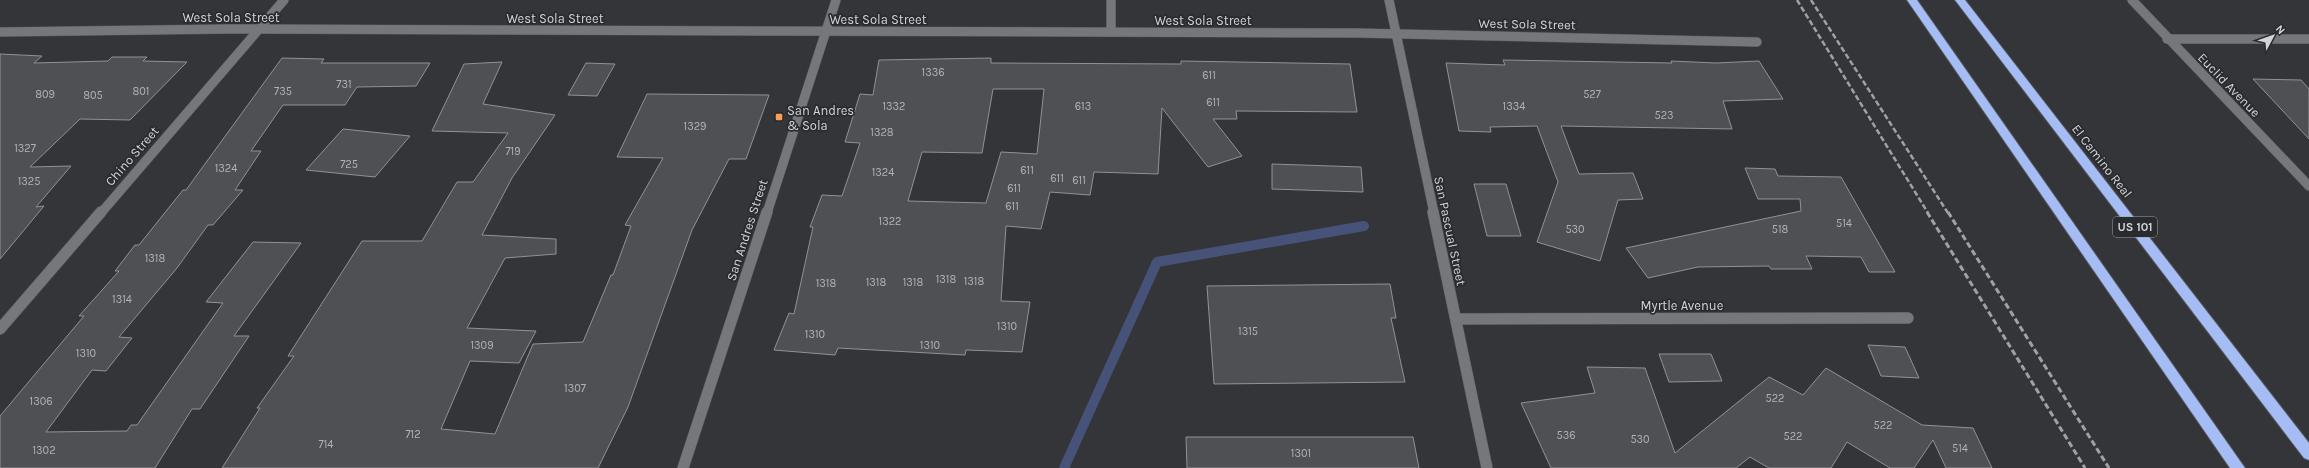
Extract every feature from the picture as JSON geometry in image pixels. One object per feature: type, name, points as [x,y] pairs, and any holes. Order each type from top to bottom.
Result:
[{"type":"highway","points":[[1912,0],[2238,468]]},
{"type":"highway","name":"El Camino Real","points":[[1960,0],[2309,454]]},
{"type":"street","name":"Chino Street","points":[[0,329],[284,0]]},
{"type":"street","name":"San Andres Street","points":[[683,468],[836,0]]},
{"type":"street","points":[[1111,0],[1112,32]]},
{"type":"street","name":"San Pascual Street","points":[[1389,0],[1487,468]]},
{"type":"street","name":"Euclid Avenue","points":[[2132,0],[2167,39],[2309,186]]},
{"type":"street","name":"West Sola Street","points":[[0,32],[259,30],[1112,32],[1395,34],[1757,42]]},
{"type":"street","points":[[2167,39],[2309,39]]},
{"type":"street","name":"Myrtle Avenue","points":[[1456,319],[1908,318]]},
{"type":"building","points":[[0,54],[42,56],[34,63],[108,61],[112,57],[147,57],[143,61],[187,62],[130,120],[80,119],[30,167],[71,166],[36,207],[44,206],[0,259]]},
{"type":"building","points":[[282,58],[324,59],[321,63],[430,63],[416,86],[357,87],[345,105],[283,105],[251,151],[261,151],[235,190],[243,190],[213,225],[208,225],[177,268],[119,337],[132,338],[106,371],[92,370],[46,432],[127,431],[131,425],[137,425],[223,303],[206,302],[253,242],[301,243],[234,336],[249,336],[200,409],[192,409],[155,468],[0,468],[0,416],[84,316],[79,316],[119,271],[115,271],[135,245],[139,245],[183,190],[186,190]]},
{"type":"building","points":[[991,58],[991,63],[1181,64],[1181,61],[1350,64],[1357,112],[1236,111],[1237,119],[1213,119],[1242,156],[1208,167],[1162,108],[1158,174],[1094,172],[1090,195],[1050,192],[1041,229],[1006,226],[1001,301],[1030,302],[1022,352],[966,350],[965,355],[838,348],[835,355],[774,350],[789,313],[794,314],[813,227],[810,227],[822,195],[842,196],[860,143],[845,142],[860,94],[873,95],[879,60]],"holes":[[[993,89],[1044,89],[1037,154],[1001,152],[986,203],[908,201],[922,152],[982,153]]]},
{"type":"building","points":[[1503,60],[1672,63],[1671,61],[1716,63],[1759,61],[1783,99],[1723,101],[1732,129],[1561,126],[1579,174],[1633,173],[1643,199],[1618,200],[1600,261],[1537,242],[1558,182],[1537,126],[1490,127],[1491,132],[1459,131],[1446,63],[1505,65]]},
{"type":"building","points":[[502,62],[483,104],[555,115],[512,178],[482,235],[556,239],[556,254],[505,258],[467,328],[536,331],[519,363],[470,361],[441,429],[495,434],[533,344],[583,342],[611,275],[613,275],[631,226],[625,225],[663,158],[617,157],[647,94],[769,95],[746,159],[729,159],[692,230],[628,407],[598,468],[222,468],[260,408],[257,408],[294,356],[288,356],[362,241],[422,241],[457,182],[473,182],[508,133],[432,131],[464,64]]},
{"type":"building","points":[[586,63],[615,64],[597,96],[568,95]]},
{"type":"building","points":[[2253,79],[2301,80],[2309,89],[2309,139]]},
{"type":"building","points":[[343,129],[410,136],[375,177],[306,170]]},
{"type":"building","points":[[1272,164],[1361,167],[1363,192],[1272,189]]},
{"type":"building","points":[[1745,168],[1775,169],[1778,176],[1841,177],[1895,272],[1869,272],[1861,257],[1806,256],[1812,269],[1771,269],[1769,266],[1698,267],[1648,278],[1626,248],[1801,211],[1800,199],[1758,199]]},
{"type":"building","points":[[1474,184],[1506,184],[1521,236],[1487,236]]},
{"type":"building","points":[[1390,284],[1396,318],[1391,318],[1405,382],[1214,384],[1207,286]]},
{"type":"building","points":[[1868,345],[1905,347],[1919,378],[1881,376]]},
{"type":"building","points":[[1659,354],[1711,354],[1722,381],[1669,382]]},
{"type":"building","points":[[1587,367],[1645,368],[1675,453],[1769,377],[1803,395],[1826,368],[1922,425],[1973,428],[1992,468],[1946,468],[1933,440],[1914,468],[1890,468],[1847,442],[1831,468],[1769,468],[1750,457],[1736,468],[1551,468],[1521,403],[1595,393]]},
{"type":"building","points":[[1186,437],[1413,437],[1419,468],[1187,468]]},
{"type":"waterway","points":[[1064,468],[1157,262],[1364,226]]},
{"type":"railway","points":[[1797,0],[1928,213]]},
{"type":"railway","points":[[1811,0],[1948,213]]},
{"type":"railway","points":[[1927,212],[2085,468]]},
{"type":"railway","points":[[1948,212],[2109,468]]},
{"type":"place","name":"San Andres & Sola","points":[[779,117]]}]
